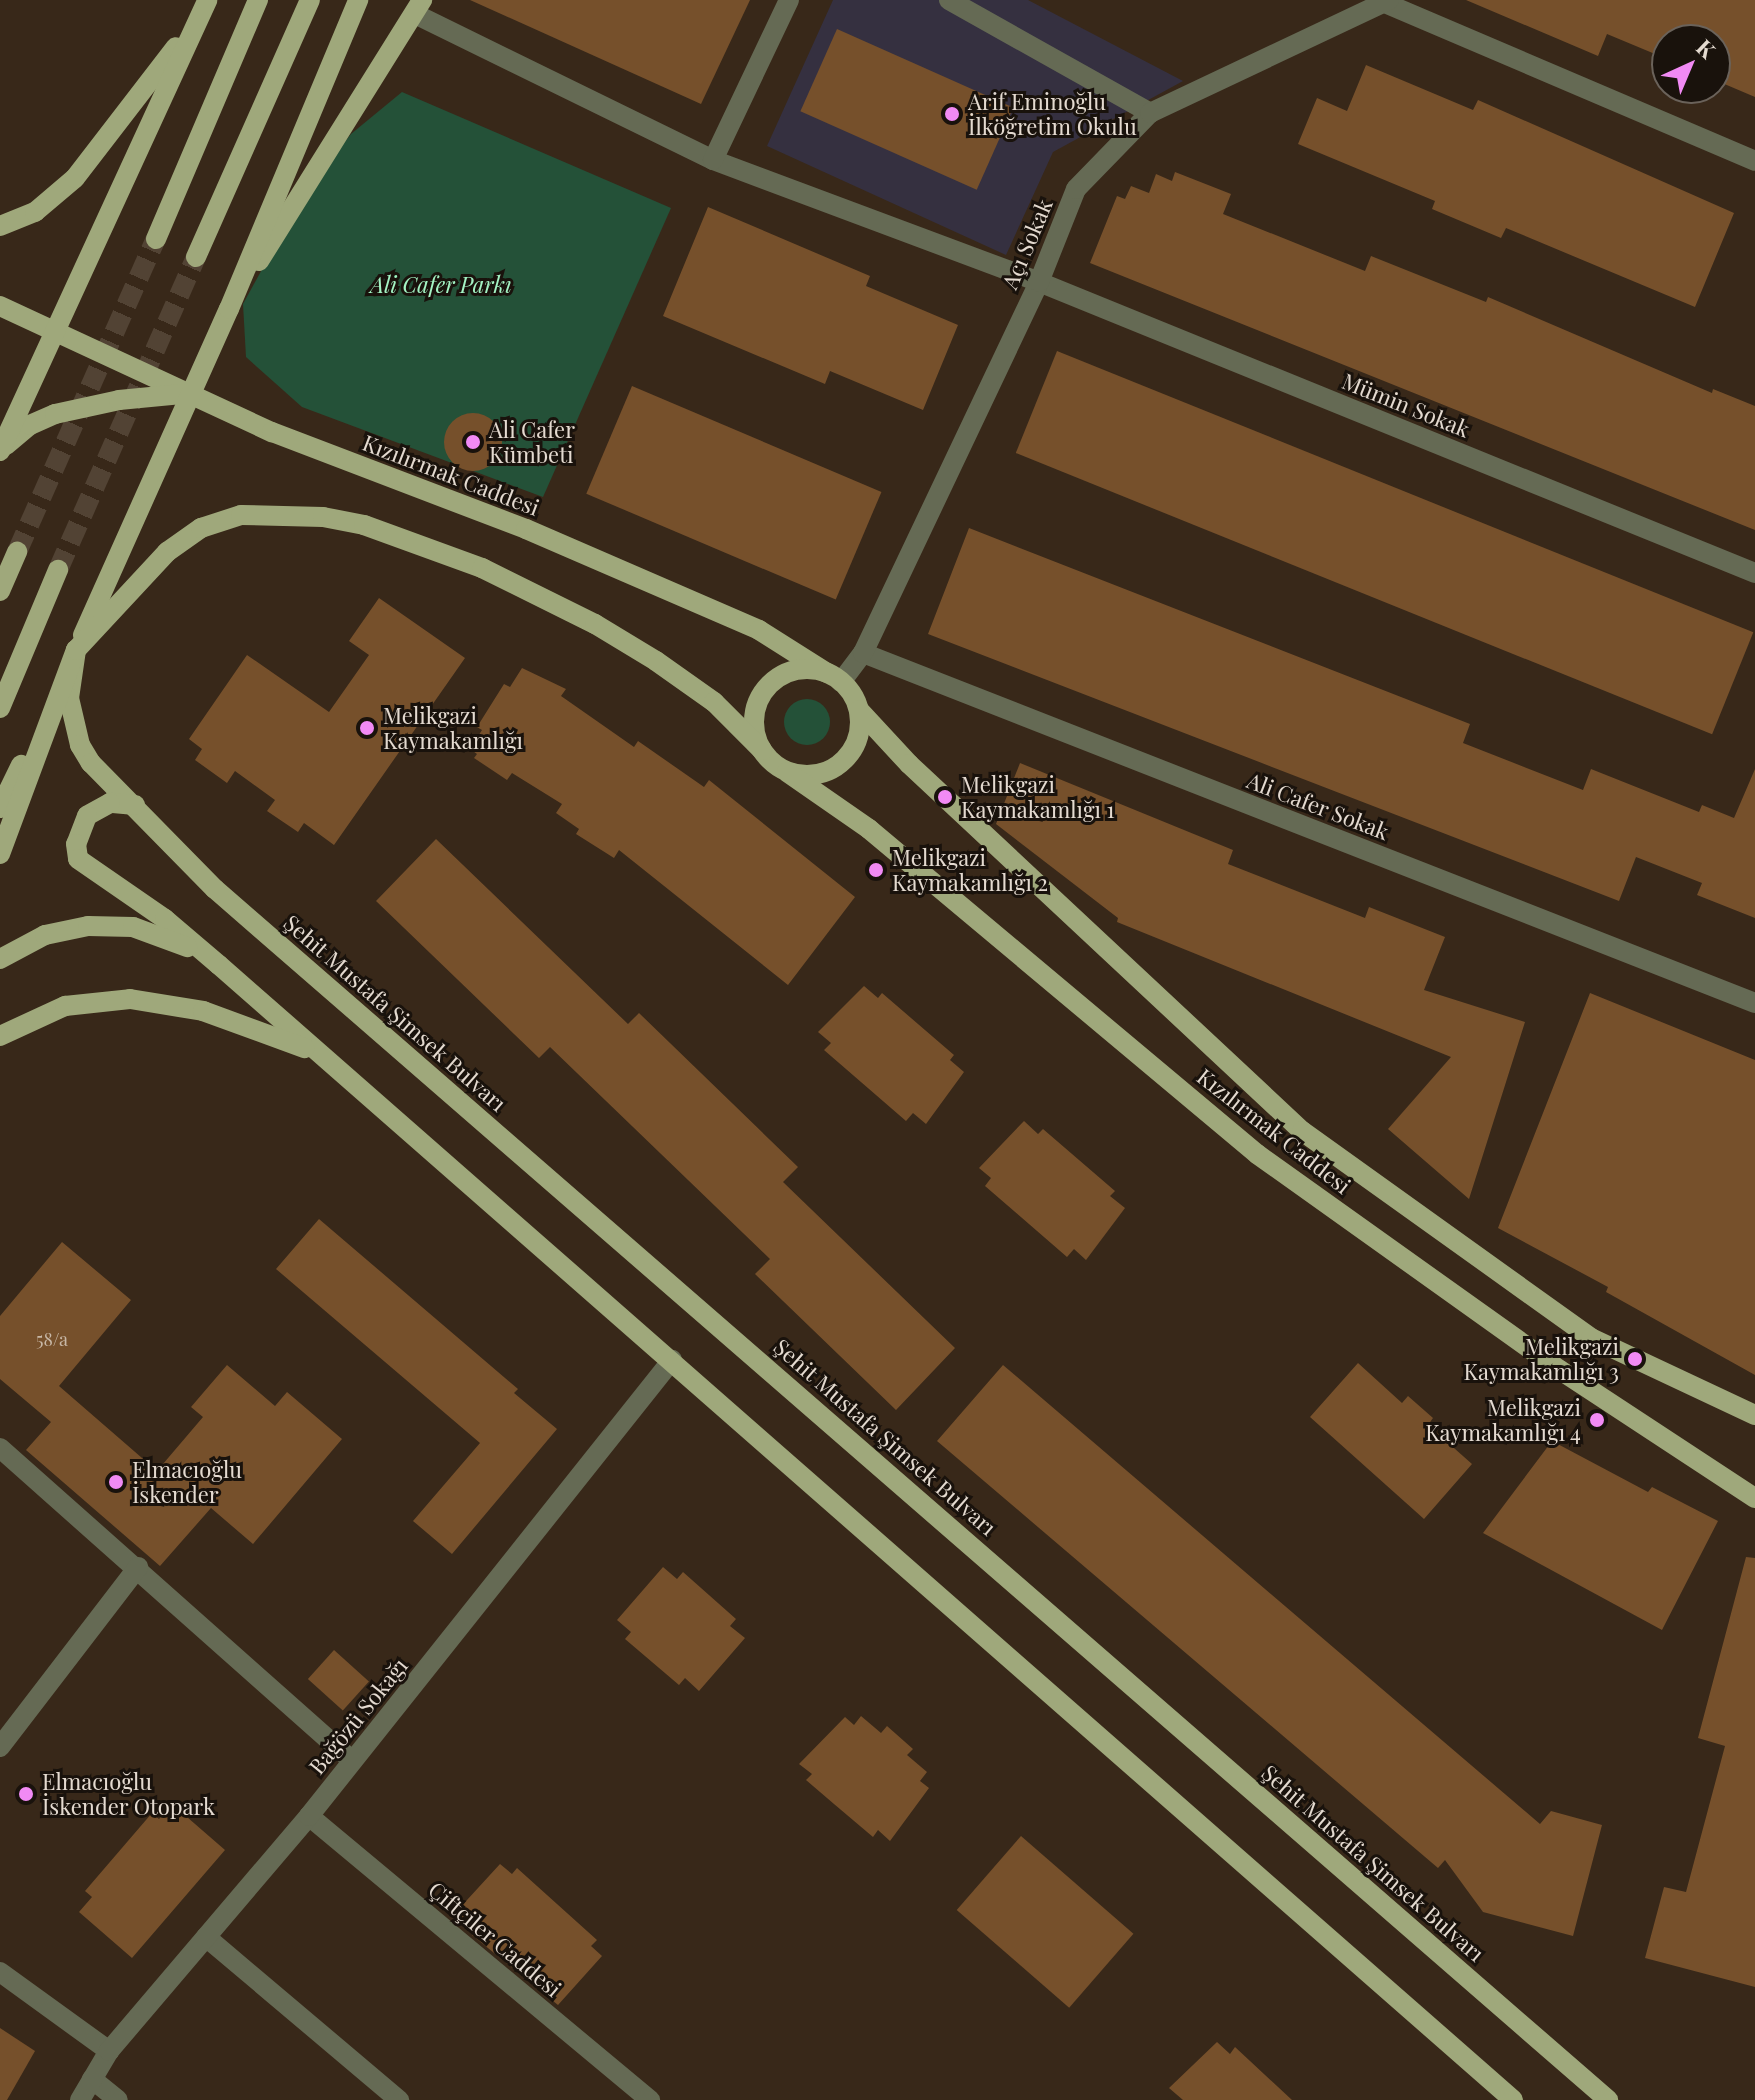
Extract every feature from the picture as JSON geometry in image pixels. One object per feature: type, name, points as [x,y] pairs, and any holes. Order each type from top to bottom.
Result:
[{"type":"main road","points":[[156,239],[258,0]]},
{"type":"main road","points":[[196,257],[310,0]]},
{"type":"main road","points":[[0,808],[76,650],[229,309],[358,0]]},
{"type":"main road","points":[[0,226],[35,212],[75,178],[202,5]]},
{"type":"main road","points":[[0,453],[202,5]]},
{"type":"main road","points":[[229,309],[419,7]]},
{"type":"main road","name":"Kızılırmak Caddesi","points":[[0,306],[190,394],[745,624],[834,678]]},
{"type":"main road","points":[[0,453],[30,425],[55,414],[119,400],[190,394]]},
{"type":"main road","points":[[0,854],[76,650],[167,552],[201,528],[262,513],[323,517],[424,545],[595,624],[714,702],[762,750],[787,772],[820,774],[848,757],[857,742],[859,710],[834,678],[794,671],[767,688],[754,719],[762,750]]},
{"type":"main road","points":[[0,591],[17,552]]},
{"type":"main road","points":[[0,708],[58,570]]},
{"type":"main road","name":"Şehit Mustafa Şimsek Bulvarı","points":[[76,650],[69,698],[80,745],[104,779],[137,805],[215,889],[1608,2100]]},
{"type":"main road","name":"Kızılırmak Caddesi","points":[[859,710],[909,764],[1302,1131],[1591,1338],[1755,1415]]},
{"type":"main road","name":"Kızılırmak Caddesi","points":[[787,772],[869,829],[1257,1154],[1560,1370],[1755,1498]]},
{"type":"main road","points":[[137,805],[110,803],[87,816],[76,844],[78,859],[165,919],[219,965],[1513,2100]]},
{"type":"main road","points":[[0,959],[45,935],[111,924],[154,933],[219,965]]},
{"type":"main road","points":[[0,1036],[65,1006],[130,999],[203,1011],[325,1057]]},
{"type":"street","points":[[713,160],[789,0]]},
{"type":"street","points":[[949,0],[1150,113]]},
{"type":"street","points":[[1387,2],[1755,161]]},
{"type":"street","name":"Açı Sokak","points":[[834,678],[863,653],[1039,282],[1076,189],[1150,113],[1387,2]]},
{"type":"street","name":"Mümin Sokak","points":[[419,7],[713,160],[1039,282],[1755,573]]},
{"type":"street","name":"Ali Cafer Sokak","points":[[863,653],[1755,1003]]},
{"type":"street","name":"Bağözü Sokağı","points":[[80,2100],[109,2051],[309,1816],[672,1360]]},
{"type":"street","points":[[0,1448],[138,1567],[352,1761]]},
{"type":"street","points":[[0,1747],[138,1567]]},
{"type":"street","name":"Çiftçiler Caddesi","points":[[309,1816],[650,2100]]},
{"type":"street","points":[[206,1937],[399,2100]]},
{"type":"street","points":[[0,1972],[109,2051]]},
{"type":"street","points":[[92,2079],[118,2100]]},
{"type":"shaded area","name":"Arif Eminoğlu İlköğretim Okulu","points":[[833,0],[1028,0],[1183,81],[1053,152],[1006,255],[767,146]]},
{"type":"green space","name":"Ali Cafer Parkı","points":[[402,92],[671,208],[543,497],[302,407],[246,357],[243,304],[304,193],[351,134]]},
{"type":"green space","points":[[807,699],[823,706],[830,722],[823,738],[807,745],[791,738],[784,722],[791,706]]},
{"type":"building","points":[[470,0],[750,0],[701,104]]},
{"type":"building","points":[[1466,0],[1755,0],[1755,97],[1731,87],[1731,24],[1651,24],[1651,52],[1607,34],[1598,56]]},
{"type":"building","points":[[837,29],[1013,108],[977,190],[800,111]]},
{"type":"building","points":[[1366,65],[1473,110],[1478,100],[1734,213],[1695,307],[1506,228],[1501,238],[1432,209],[1435,201],[1298,144],[1317,98],[1347,111]]},
{"type":"building","points":[[1175,172],[1231,194],[1223,214],[1365,271],[1371,256],[1486,302],[1488,297],[1712,393],[1713,389],[1755,406],[1755,530],[1090,263],[1117,196],[1125,199],[1131,186],[1149,193],[1156,174],[1172,181]]},
{"type":"building","points":[[708,207],[870,276],[866,286],[958,325],[923,410],[830,371],[825,384],[663,316]]},
{"type":"building","points":[[1057,351],[1753,632],[1712,734],[1016,453]]},
{"type":"building","points":[[632,386],[881,492],[836,600],[586,494]]},
{"type":"building","name":"Ali Cafer Kümbeti","points":[[473,413],[484,415],[493,422],[500,431],[500,453],[493,462],[484,469],[473,471],[462,469],[453,462],[446,453],[444,442],[446,431],[453,422],[462,415]]},
{"type":"building","points":[[969,528],[1470,724],[1463,743],[1583,790],[1591,769],[1699,812],[1702,805],[1734,818],[1755,769],[1755,918],[1697,895],[1702,883],[1636,857],[1619,901],[928,634]]},
{"type":"building","name":"Melikgazi Kaymakamlığı","points":[[379,598],[465,658],[334,845],[304,823],[298,832],[267,811],[275,800],[235,771],[227,783],[195,760],[202,749],[189,739],[247,655],[329,712],[369,655],[349,641]]},
{"type":"building","points":[[522,668],[566,689],[561,696],[634,747],[638,741],[704,787],[709,780],[855,897],[788,985],[619,850],[614,858],[576,834],[579,829],[556,813],[562,804],[512,773],[507,780],[474,758],[477,754],[470,749],[482,730],[477,727],[504,684],[510,687]]},
{"type":"building","points":[[1020,763],[1233,850],[1228,864],[1365,918],[1369,907],[1445,937],[1424,990],[1525,1022],[1469,1199],[1388,1129],[1451,1057],[1117,922],[1118,918],[996,824]]},
{"type":"building","points":[[436,839],[628,1024],[639,1013],[798,1167],[783,1182],[955,1348],[896,1410],[755,1274],[770,1259],[550,1047],[539,1058],[376,901]]},
{"type":"building","points":[[864,986],[878,998],[882,993],[954,1055],[950,1060],[964,1072],[926,1124],[913,1113],[906,1121],[824,1050],[831,1043],[818,1032]]},
{"type":"building","points":[[1590,993],[1755,1060],[1755,1375],[1606,1292],[1608,1287],[1498,1228]]},
{"type":"building","points":[[1024,1121],[1038,1134],[1043,1129],[1115,1191],[1110,1196],[1125,1208],[1086,1260],[1074,1249],[1067,1257],[985,1186],[991,1178],[979,1168]]},
{"type":"building","points":[[319,1219],[518,1389],[514,1393],[557,1429],[452,1554],[413,1521],[480,1443],[276,1269]]},
{"type":"building","points":[[62,1242],[131,1300],[59,1386],[157,1471],[203,1417],[191,1407],[227,1365],[275,1406],[287,1392],[342,1439],[253,1544],[211,1508],[160,1566],[26,1450],[51,1422],[0,1379],[0,1316]]},
{"type":"building","points":[[1358,1363],[1402,1403],[1408,1396],[1433,1418],[1428,1425],[1472,1464],[1424,1519],[1310,1417]]},
{"type":"building","points":[[1003,1365],[1540,1824],[1551,1811],[1602,1825],[1573,1936],[1483,1912],[1445,1860],[1438,1868],[937,1441]]},
{"type":"building","points":[[1552,1441],[1648,1492],[1652,1487],[1718,1521],[1662,1630],[1483,1533]]},
{"type":"building","points":[[1746,1557],[1755,1558],[1755,1987],[1645,1958],[1664,1887],[1686,1892],[1725,1746],[1698,1738]]},
{"type":"building","points":[[663,1567],[677,1579],[683,1572],[736,1619],[730,1626],[745,1638],[699,1691],[685,1678],[679,1685],[625,1639],[631,1632],[617,1620]]},
{"type":"building","points":[[334,1650],[369,1681],[343,1710],[308,1679]]},
{"type":"building","points":[[861,1716],[881,1733],[887,1726],[913,1749],[907,1755],[927,1772],[920,1781],[929,1788],[890,1841],[878,1830],[873,1837],[834,1804],[806,1780],[812,1774],[799,1764],[845,1717],[854,1725]]},
{"type":"building","points":[[172,1804],[225,1850],[132,1958],[79,1912],[92,1897],[85,1891],[152,1813],[159,1819]]},
{"type":"building","points":[[1021,1836],[1133,1934],[1069,2008],[957,1910]]},
{"type":"building","points":[[500,1864],[512,1874],[517,1868],[597,1940],[591,1946],[602,1956],[558,2005],[472,1935],[476,1931],[456,1912]]},
{"type":"building","points":[[0,2028],[35,2051],[7,2100],[0,2100]]},
{"type":"building","points":[[1217,2042],[1230,2054],[1235,2047],[1292,2100],[1183,2100],[1169,2088]]},
{"type":"tunnel","points":[[17,552],[156,239]]},
{"type":"tunnel","points":[[58,570],[196,257]]},
{"type":"place","name":"Arif Eminoğlu İlköğretim Okulu","points":[[952,114]]},
{"type":"place","name":"Ali Cafer Kümbeti","points":[[473,442]]},
{"type":"place","name":"Melikgazi Kaymakamlığı","points":[[367,728]]},
{"type":"place","name":"Melikgazi Kaymakamlığı 1","points":[[945,797]]},
{"type":"place","name":"Melikgazi Kaymakamlığı 2","points":[[876,870]]},
{"type":"place","name":"Melikgazi Kaymakamlığı 3","points":[[1635,1359]]},
{"type":"place","name":"Melikgazi Kaymakamlığı 4","points":[[1597,1420]]},
{"type":"place","name":"Elmacıoğlu İskender","points":[[116,1482]]},
{"type":"place","name":"Elmacıoğlu İskender Otopark","points":[[26,1794]]}]
